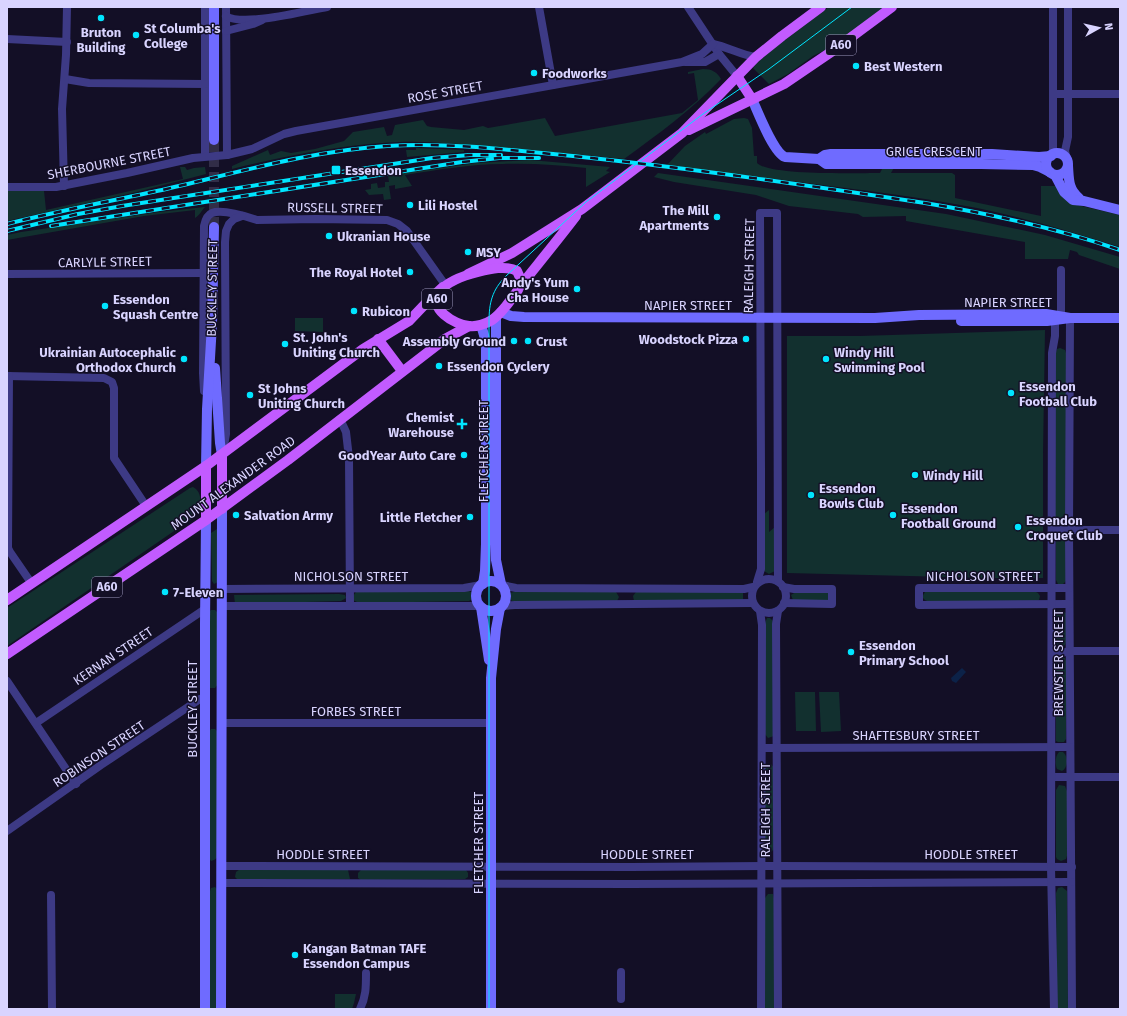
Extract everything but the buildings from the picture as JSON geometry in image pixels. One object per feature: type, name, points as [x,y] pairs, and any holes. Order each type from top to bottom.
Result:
[{"type":"main road","name":"A60","points":[[7,600],[222,455],[378,339],[409,321],[444,287],[512,253],[582,209],[682,133],[756,57],[821,7]]},
{"type":"main road","name":"A60","points":[[682,133],[784,84],[892,7]]},
{"type":"main road","points":[[736,76],[752,99]]},
{"type":"main road","name":"A60","points":[[444,287],[439,292],[436,300],[440,311],[447,318],[469,326],[481,325],[489,322],[499,315],[582,209]]},
{"type":"main road","name":"A60","points":[[468,274],[496,268],[513,269],[518,272],[521,278],[521,283],[518,289]]},
{"type":"main road","name":"MOUNT ALEXANDER ROAD","points":[[7,654],[206,520],[449,336],[469,326]]},
{"type":"main road","points":[[378,339],[402,372]]},
{"type":"main road","name":"BUCKLEY STREET","points":[[222,455],[222,508]]},
{"type":"main road","name":"BUCKLEY STREET","points":[[206,466],[206,520]]},
{"type":"street","points":[[64,186],[62,109],[67,42],[67,7]]},
{"type":"street","points":[[205,7],[205,156]]},
{"type":"street","points":[[214,7],[214,140]]},
{"type":"street","points":[[226,7],[227,155]]},
{"type":"street","points":[[226,16],[232,20],[266,18],[327,7]]},
{"type":"street","points":[[539,7],[553,85]]},
{"type":"street","points":[[688,7],[719,54],[736,76]]},
{"type":"street","points":[[1053,7],[1052,155],[1046,163],[1064,192],[1075,201],[1084,201],[1120,210]]},
{"type":"street","points":[[1068,7],[1068,137],[1065,151],[1070,189],[1084,201]]},
{"type":"street","points":[[226,31],[253,24],[266,18]]},
{"type":"street","points":[[7,39],[67,42]]},
{"type":"street","points":[[713,44],[725,47],[746,56],[756,57]]},
{"type":"street","name":"ROSE STREET","points":[[682,62],[702,54],[713,44]]},
{"type":"street","name":"ROSE STREET","points":[[215,156],[227,155],[252,149],[284,134],[296,131],[682,62],[705,62],[719,54]]},
{"type":"street","points":[[65,79],[90,82],[205,84]]},
{"type":"street","points":[[1053,94],[1120,94]]},
{"type":"street","name":"GRICE CRESCENT","points":[[752,99],[775,148],[781,155],[789,158],[819,159],[826,164],[883,159],[1016,160],[1052,155]]},
{"type":"street","points":[[1052,155],[1059,154],[1067,161],[1067,168],[1063,173],[1052,173]]},
{"type":"street","name":"SHERBOURNE STREET","points":[[7,187],[50,188],[64,186],[205,156],[215,156]]},
{"type":"street","name":"GRICE CRESCENT","points":[[1016,160],[1037,166],[1052,173]]},
{"type":"street","name":"BUCKLEY STREET","points":[[207,409],[203,372],[204,224],[207,217],[211,213],[216,212],[242,216]]},
{"type":"street","name":"RALEIGH STREET","points":[[755,585],[761,569],[762,468],[760,213],[777,213],[781,584]]},
{"type":"street","name":"BUCKLEY STREET","points":[[222,455],[226,434],[224,277],[226,234],[229,224],[234,219],[242,216]]},
{"type":"street","name":"RUSSELL STREET","points":[[242,216],[257,220],[324,219],[393,222],[402,226],[407,231],[444,287]]},
{"type":"street","name":"BUCKLEY STREET","points":[[206,466],[207,409],[212,324],[214,227]]},
{"type":"street","name":"BREWSTER STREET","points":[[1061,270],[1060,318],[1069,530],[1072,1009]]},
{"type":"street","name":"CARLYLE STREET","points":[[7,274],[203,273]]},
{"type":"street","name":"NAPIER STREET","points":[[499,315],[524,317],[760,319],[875,318],[919,315],[1120,318]]},
{"type":"street","name":"FLETCHER STREET","points":[[499,315],[496,560],[501,585]]},
{"type":"street","name":"BREWSTER STREET","points":[[1054,1009],[1051,882],[1052,353],[1060,318]]},
{"type":"street","name":"BUCKLEY STREET","points":[[212,324],[222,455]]},
{"type":"street","name":"FLETCHER STREET","points":[[481,325],[486,346],[486,544],[485,571],[482,584]]},
{"type":"street","points":[[32,584],[8,548],[8,376],[104,378],[112,382],[114,388],[114,458],[146,506]]},
{"type":"street","points":[[340,419],[346,432],[349,458],[350,606]]},
{"type":"street","name":"BUCKLEY STREET","points":[[222,508],[222,1009]]},
{"type":"street","name":"BUCKLEY STREET","points":[[205,1009],[206,520]]},
{"type":"street","points":[[1052,530],[1120,530]]},
{"type":"street","points":[[480,606],[476,595],[478,588],[482,584],[492,581],[513,588],[744,589],[768,578],[794,589],[832,589],[832,604],[784,603]]},
{"type":"street","name":"NICHOLSON STREET","points":[[222,589],[466,588],[482,584]]},
{"type":"street","points":[[755,585],[751,593],[753,604],[760,611],[769,613],[778,611],[784,603],[786,598],[781,584]]},
{"type":"street","points":[[501,585],[506,596],[505,602],[501,607]]},
{"type":"street","points":[[206,588],[222,589]]},
{"type":"street","name":"NICHOLSON STREET","points":[[1069,588],[919,588],[919,605],[1069,604]]},
{"type":"street","points":[[205,609],[209,606],[480,606],[491,611],[501,607],[515,605],[753,604]]},
{"type":"street","name":"FLETCHER STREET","points":[[480,606],[491,678]]},
{"type":"street","name":"FLETCHER STREET","points":[[491,1009],[491,678],[496,629],[501,607]]},
{"type":"street","name":"KERNAN STREET","points":[[36,723],[205,609]]},
{"type":"street","name":"RALEIGH STREET","points":[[760,611],[762,625],[761,1009]]},
{"type":"street","name":"RALEIGH STREET","points":[[778,611],[776,624],[778,748],[778,1009]]},
{"type":"street","points":[[1052,651],[1061,653],[1070,651],[1120,651]]},
{"type":"street","points":[[7,681],[76,784]]},
{"type":"street","points":[[205,698],[222,698]]},
{"type":"street","name":"ROBINSON STREET","points":[[7,831],[200,699],[205,698]]},
{"type":"street","points":[[205,723],[222,723]]},
{"type":"street","name":"FORBES STREET","points":[[222,723],[491,723]]},
{"type":"street","name":"SHAFTESBURY STREET","points":[[762,748],[1070,747]]},
{"type":"street","points":[[1052,777],[1120,777]]},
{"type":"street","points":[[205,867],[222,866]]},
{"type":"street","name":"HODDLE STREET","points":[[222,866],[1072,867]]},
{"type":"street","points":[[205,867],[222,883],[491,884],[1071,882]]},
{"type":"street","points":[[51,895],[52,1009]]},
{"type":"street","points":[[621,972],[621,999]]},
{"type":"street","points":[[360,1009],[366,993],[366,973]]},
{"type":"green space","points":[[829,7],[886,7],[829,48],[813,56],[788,74],[769,84],[753,68],[756,64]]},
{"type":"green space","points":[[703,69],[714,71],[721,79],[687,111],[624,159],[485,146],[432,142],[400,142],[358,145],[315,151],[232,169],[232,166],[268,150],[270,155],[281,151],[291,153],[315,149],[344,141],[353,132],[384,127],[387,136],[392,135],[395,125],[423,120],[427,126],[431,127],[464,130],[483,126],[488,128],[545,118],[555,136],[682,113],[698,100],[694,73],[688,74],[688,72]]},
{"type":"green space","points":[[734,119],[748,119],[752,128],[754,156],[757,156],[757,163],[765,167],[778,170],[815,173],[880,173],[883,167],[895,166],[891,173],[952,173],[955,175],[955,198],[1041,216],[1041,186],[1057,186],[1077,205],[1120,215],[1120,247],[1031,221],[952,203],[667,165],[685,146],[705,132],[706,134]]},
{"type":"green space","points":[[416,148],[464,150],[464,152],[407,157],[406,150],[416,150]]},
{"type":"green space","points":[[530,160],[610,167],[606,171],[610,172],[586,187],[586,168],[534,164],[491,164],[405,175],[412,186],[395,189],[395,185],[389,186],[391,199],[384,200],[383,194],[369,195],[365,190],[371,189],[371,184],[377,183],[378,188],[385,187],[385,182],[389,182],[388,176],[391,175],[476,163]]},
{"type":"green space","points":[[180,167],[185,167],[187,170],[205,167],[206,174],[137,192],[7,221],[7,188],[44,191],[46,210],[183,179]]},
{"type":"green space","points":[[658,173],[946,214],[1045,235],[1120,257],[1120,269],[1079,255],[1077,252],[1070,250],[1068,259],[1025,259],[1025,242],[906,221],[906,216],[863,217],[858,214],[789,206],[756,195],[674,182],[654,177]]},
{"type":"green space","points":[[205,207],[195,218],[195,210],[144,216],[7,240],[7,235],[21,232],[159,212]]},
{"type":"green space","points":[[295,318],[323,318],[323,332],[295,331]]},
{"type":"green space","name":"Windy Hill","points":[[1045,330],[1043,578],[787,573],[787,336],[860,336]]},
{"type":"green space","points":[[1060,348],[1065,350],[1066,353],[1066,520],[1060,524],[1055,519],[1056,352],[1057,349]]},
{"type":"green space","points":[[193,487],[199,494],[200,502],[198,510],[193,518],[7,646],[7,608]]},
{"type":"green space","points":[[769,510],[769,532],[775,527],[775,571],[769,574],[764,571],[764,514]]},
{"type":"green space","points":[[217,529],[218,582],[214,584],[212,581],[211,533]]},
{"type":"green space","points":[[1059,537],[1063,537],[1066,540],[1066,581],[1063,584],[1058,584],[1056,580],[1056,541]]},
{"type":"green space","points":[[517,591],[616,592],[619,597],[617,601],[512,601],[509,598],[510,593]]},
{"type":"green space","points":[[743,591],[743,601],[634,601],[633,596],[636,592]]},
{"type":"green space","points":[[356,592],[471,592],[473,596],[469,601],[359,603],[353,600],[353,596]]},
{"type":"green space","points":[[796,592],[826,592],[829,593],[830,598],[828,600],[793,600],[791,595]]},
{"type":"green space","points":[[925,592],[1036,592],[1040,596],[1039,600],[1036,601],[927,601],[922,597]]},
{"type":"green space","points":[[234,595],[345,595],[346,598],[341,601],[235,604]]},
{"type":"green space","points":[[211,610],[215,610],[218,613],[218,684],[215,688],[210,688],[209,612]]},
{"type":"green space","points":[[1060,610],[1066,613],[1066,642],[1062,647],[1056,643],[1056,614]]},
{"type":"green space","points":[[767,618],[770,618],[773,621],[774,736],[768,738],[765,734],[765,623]]},
{"type":"green space","points":[[1060,656],[1065,658],[1066,661],[1066,739],[1064,742],[1056,741],[1056,661]]},
{"type":"green space","points":[[795,692],[815,692],[816,731],[796,731]]},
{"type":"green space","points":[[819,692],[839,692],[841,731],[821,732]]},
{"type":"green space","points":[[211,729],[215,729],[218,732],[218,857],[211,861],[209,858],[209,732]]},
{"type":"green space","points":[[1059,752],[1063,752],[1067,759],[1067,765],[1062,771],[1057,769],[1056,765],[1056,758]]},
{"type":"green space","points":[[768,764],[771,764],[775,769],[775,848],[771,852],[768,852],[765,847],[765,767]]},
{"type":"green space","points":[[1059,785],[1065,786],[1067,791],[1067,856],[1066,859],[1061,861],[1056,857],[1056,790]]},
{"type":"green space","points":[[240,869],[348,870],[350,879],[238,880],[235,877],[236,872]]},
{"type":"green space","points":[[361,870],[466,870],[468,877],[465,879],[361,880],[358,878],[358,873]]},
{"type":"green space","points":[[215,887],[218,890],[218,1009],[210,1009],[210,891],[211,888]]},
{"type":"green space","points":[[1062,887],[1067,891],[1068,1009],[1057,1009],[1056,893],[1058,888]]},
{"type":"green space","points":[[768,894],[773,894],[774,898],[775,1009],[764,1009],[765,898]]},
{"type":"green space","points":[[335,994],[356,994],[352,1009],[335,1009]]},
{"type":"water","points":[[962,668],[966,672],[956,683],[952,681],[951,678]]},
{"type":"tunnel","points":[[214,140],[214,227]]},
{"type":"tram line","points":[[489,1009],[489,322],[492,297],[501,281],[586,202],[703,114],[769,69],[852,7]]},
{"type":"railway","points":[[7,224],[301,158],[387,146],[436,145],[509,150],[668,167],[925,203],[1023,222],[1120,250]]},
{"type":"railway","points":[[7,231],[78,214],[122,206],[432,158],[470,155],[501,155]]},
{"type":"railway","points":[[51,226],[462,162],[499,158],[539,158]]},
{"type":"place","name":"Bruton Building","points":[[101,18]]},
{"type":"place","name":"St Columba's College","points":[[136,35]]},
{"type":"place","name":"Best Western","points":[[856,66]]},
{"type":"place","name":"Foodworks","points":[[534,73]]},
{"type":"place","name":"Essendon","points":[[336,170]]},
{"type":"place","name":"Lili Hostel","points":[[410,205]]},
{"type":"place","name":"The Mill Apartments","points":[[717,217]]},
{"type":"place","name":"Ukranian House","points":[[329,236]]},
{"type":"place","name":"MSY","points":[[468,252]]},
{"type":"place","name":"The Royal Hotel","points":[[410,272]]},
{"type":"place","name":"Andy's Yum Cha House","points":[[577,289]]},
{"type":"place","name":"Essendon Squash Centre","points":[[105,306]]},
{"type":"place","name":"Rubicon","points":[[354,311]]},
{"type":"place","name":"Woodstock Pizza","points":[[746,339]]},
{"type":"place","name":"Assembly Ground","points":[[514,341]]},
{"type":"place","name":"Crust","points":[[528,341]]},
{"type":"place","name":"St. John's Uniting Church","points":[[285,344]]},
{"type":"place","name":"Ukrainian Autocephalic Orthodox Church","points":[[184,359]]},
{"type":"place","name":"Windy Hill Swimming Pool","points":[[826,359]]},
{"type":"place","name":"Essendon Cyclery","points":[[439,366]]},
{"type":"place","name":"Essendon Football Club","points":[[1011,393]]},
{"type":"place","name":"St Johns Uniting Church","points":[[250,395]]},
{"type":"place","name":"Chemist Warehouse","points":[[462,424]]},
{"type":"place","name":"GoodYear Auto Care","points":[[464,455]]},
{"type":"place","name":"Windy Hill","points":[[915,475]]},
{"type":"place","name":"Essendon Bowls Club","points":[[811,495]]},
{"type":"place","name":"Salvation Army","points":[[236,515]]},
{"type":"place","name":"Essendon Football Ground","points":[[893,515]]},
{"type":"place","name":"Little Fletcher","points":[[470,517]]},
{"type":"place","name":"Essendon Croquet Club","points":[[1018,527]]},
{"type":"place","name":"7-Eleven","points":[[165,592]]},
{"type":"place","name":"Essendon Primary School","points":[[851,652]]},
{"type":"place","name":"Kangan Batman TAFE Essendon Campus","points":[[295,955]]}]
